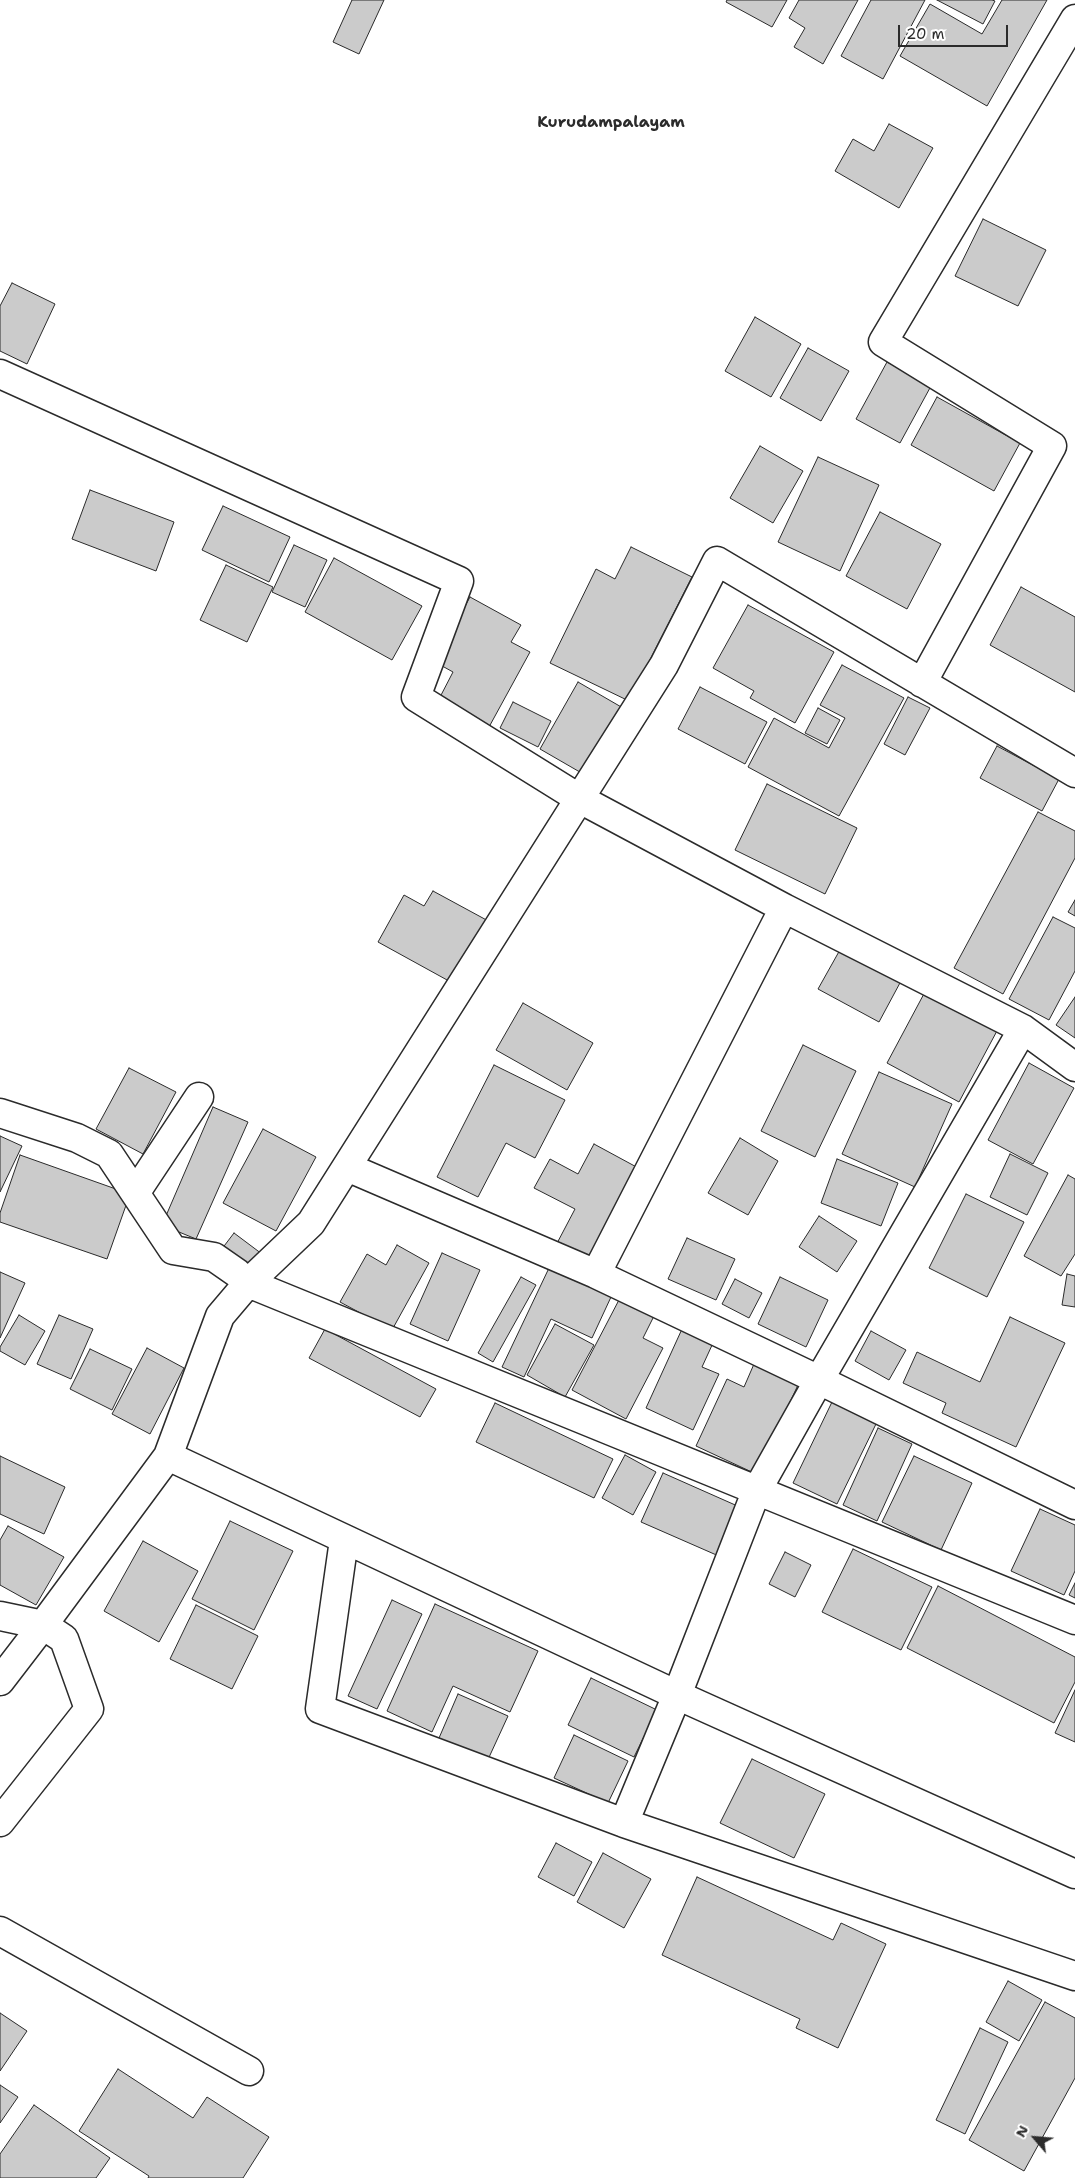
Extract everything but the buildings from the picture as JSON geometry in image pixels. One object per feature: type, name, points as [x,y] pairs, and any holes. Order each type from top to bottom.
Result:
[{"type":"street","points":[[922,683],[1052,446],[883,342],[1075,19]]},
{"type":"street","points":[[0,374],[459,582],[416,697],[580,799],[784,908],[1023,1029],[1075,1067]]},
{"type":"street","points":[[0,1681],[168,1456],[220,1316],[248,1283],[311,1224],[664,665],[717,561],[1075,773]]},
{"type":"street","points":[[596,1274],[784,908]]},
{"type":"street","points":[[624,1823],[677,1695],[756,1492],[1023,1029]]},
{"type":"street","points":[[136,1192],[198,1097]]},
{"type":"street","points":[[0,1113],[77,1138],[109,1154],[173,1250],[214,1257],[248,1283],[756,1492],[1075,1620]]},
{"type":"street","points":[[347,1167],[596,1274],[1075,1505]]},
{"type":"street","points":[[168,1456],[677,1695],[1075,1874]]},
{"type":"street","points":[[344,1540],[320,1709],[624,1823],[1075,1976]]},
{"type":"street","points":[[0,1616],[43,1624],[64,1639],[89,1708],[0,1822]]},
{"type":"street","points":[[0,1931],[249,2071]]},
{"type":"district","name":"Kurudampalayam","points":[[611,123]]}]
